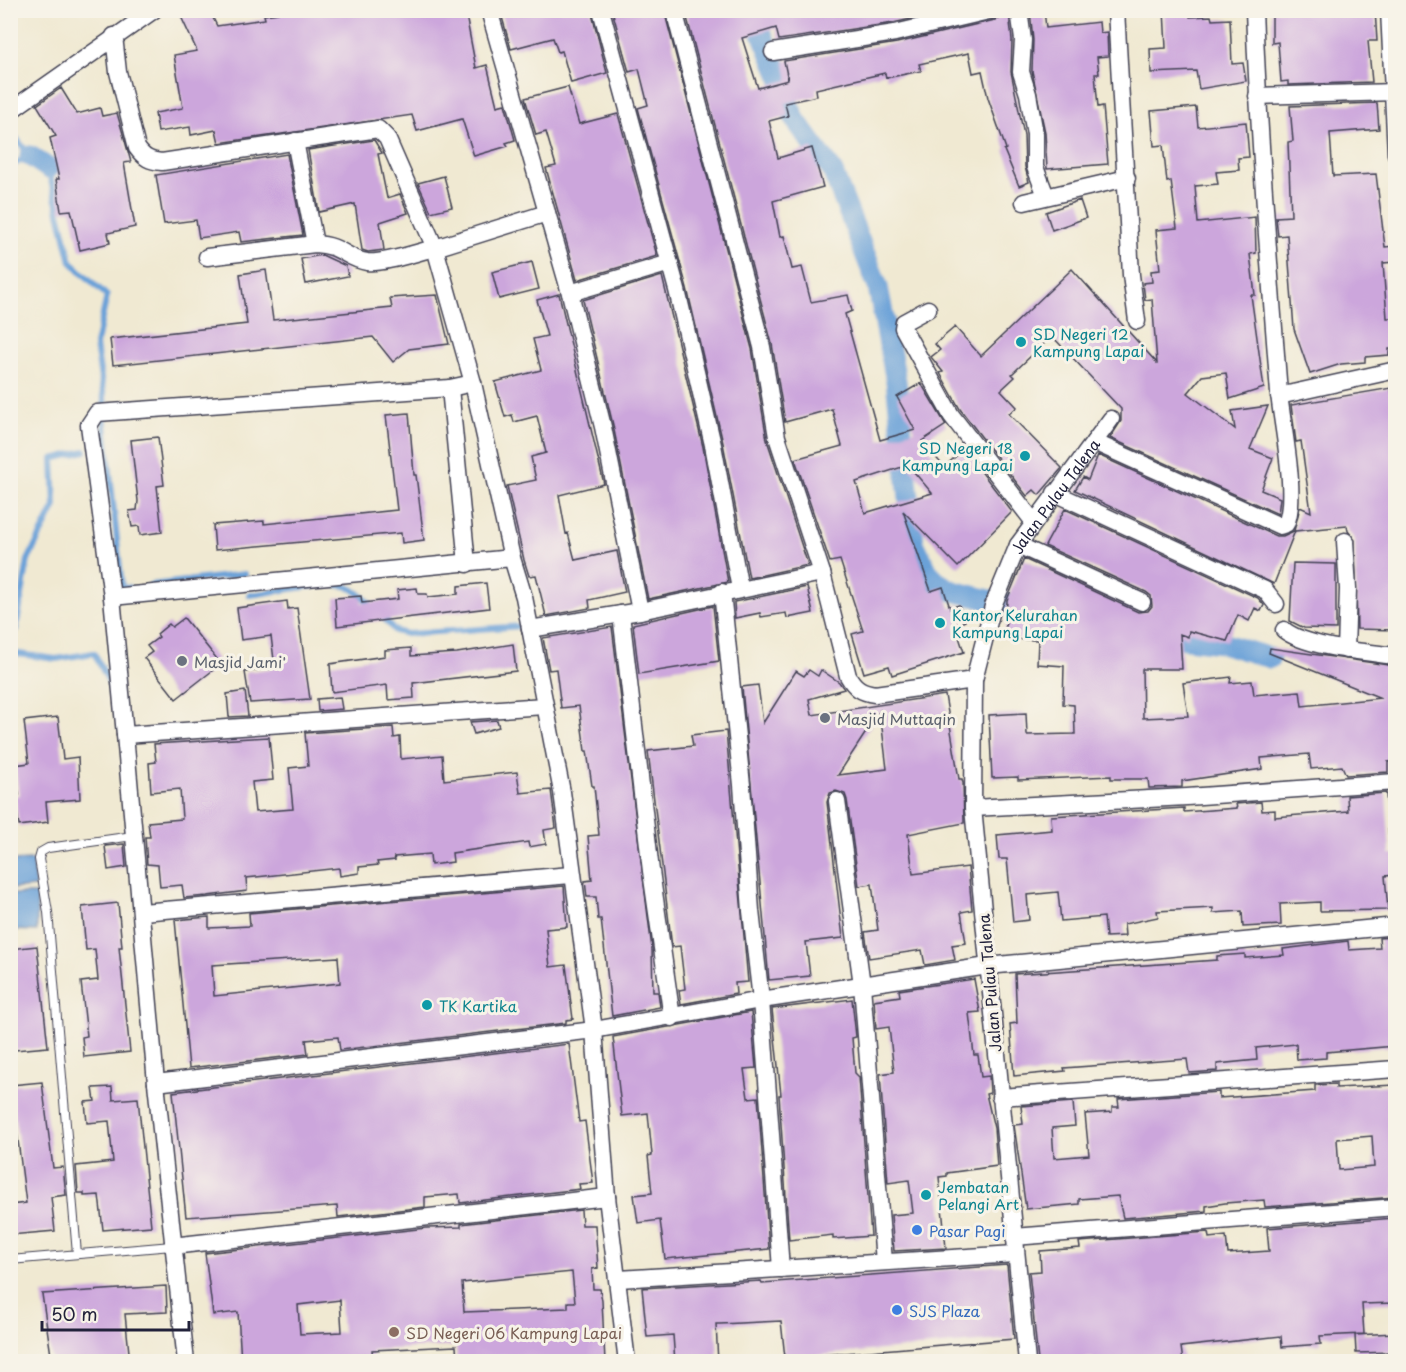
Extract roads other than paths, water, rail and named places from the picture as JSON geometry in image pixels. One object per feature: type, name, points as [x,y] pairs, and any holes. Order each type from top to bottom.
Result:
[{"type":"street","points":[[13,109],[154,10]]},
{"type":"street","points":[[489,10],[570,293],[603,427],[640,611]]},
{"type":"street","points":[[601,10],[670,263],[713,445],[740,589]]},
{"type":"street","points":[[674,10],[762,347],[777,437],[822,573],[848,676],[854,686],[862,692],[875,694],[974,680]]},
{"type":"street","points":[[773,52],[895,33],[993,10]]},
{"type":"street","points":[[1020,10],[1023,40],[1021,72],[1028,94],[1035,134],[1035,166],[1047,196]]},
{"type":"street","points":[[1116,10],[1131,275],[1137,321]]},
{"type":"street","points":[[1094,442],[1280,526],[1284,526],[1289,517],[1290,490],[1279,396],[1257,96],[1254,10]]},
{"type":"street","points":[[1389,10],[1395,154]]},
{"type":"street","points":[[114,36],[118,72],[137,148],[143,157],[162,162],[375,128],[382,131],[435,248],[473,383],[530,629],[562,792],[594,1030],[607,1197],[619,1279],[627,1362]]},
{"type":"street","points":[[1257,96],[1394,92]]},
{"type":"street","points":[[294,141],[315,244]]},
{"type":"street","points":[[1024,202],[1127,178]]},
{"type":"street","points":[[207,257],[315,244],[330,245],[355,258],[373,262],[435,248],[547,213]]},
{"type":"street","points":[[570,293],[670,263]]},
{"type":"street","points":[[928,309],[904,322],[903,328],[951,414],[1033,521]]},
{"type":"street","points":[[1279,396],[1395,370]]},
{"type":"street","points":[[186,1362],[156,1083],[112,597],[89,425],[97,413],[450,388],[473,383]]},
{"type":"street","points":[[450,388],[466,564]]},
{"type":"street","name":"Jalan Pulau Talena","points":[[1027,1362],[973,808],[974,680],[993,606],[1018,545],[1033,521],[1111,419]]},
{"type":"street","points":[[1055,493],[1265,590],[1276,604]]},
{"type":"street","points":[[1345,541],[1348,589],[1346,650]]},
{"type":"street","points":[[1018,545],[1142,602]]},
{"type":"street","points":[[112,597],[512,558]]},
{"type":"street","points":[[530,629],[640,611],[722,592],[822,573]]},
{"type":"street","points":[[722,592],[733,684],[750,911],[761,1000],[781,1269]]},
{"type":"street","points":[[621,614],[651,871],[672,1018]]},
{"type":"street","points":[[1284,630],[1290,634],[1346,650],[1395,656]]},
{"type":"street","points":[[124,735],[544,706]]},
{"type":"street","points":[[973,808],[1187,797],[1395,782]]},
{"type":"street","points":[[837,801],[862,985],[884,1262]]},
{"type":"street","points":[[142,912],[572,875]]},
{"type":"street","points":[[156,1083],[594,1030],[672,1018],[761,1000],[988,966],[1395,926]]},
{"type":"street","points":[[1000,1097],[1395,1069]]},
{"type":"street","points":[[172,1246],[607,1197]]},
{"type":"street","points":[[1014,1237],[1395,1207]]},
{"type":"street","points":[[619,1279],[1016,1254]]},
{"type":"lane","points":[[77,1254],[48,912],[39,859],[41,852],[48,848],[133,836]]},
{"type":"lane","points":[[10,1260],[172,1246]]},
{"type":"water","points":[[33,860],[35,887],[11,889],[11,861]]},
{"type":"water","points":[[11,894],[37,894],[37,931],[11,930]]},
{"type":"waterway","points":[[752,10],[785,88],[788,104],[796,121],[832,170],[878,287],[896,381],[914,543],[928,572],[939,583],[953,591],[1034,611]]},
{"type":"waterway","points":[[10,130],[30,156],[10,166]]},
{"type":"waterway","points":[[30,156],[48,168]]},
{"type":"waterway","points":[[48,168],[71,262],[107,296],[96,345],[105,406]]},
{"type":"waterway","points":[[104,415],[122,588],[129,588]]},
{"type":"waterway","points":[[10,635],[16,629],[28,560],[55,506],[53,459],[85,451]]},
{"type":"waterway","points":[[151,585],[245,574]]},
{"type":"waterway","points":[[249,595],[314,586],[340,585],[356,591],[374,608]]},
{"type":"waterway","points":[[381,615],[395,631],[407,634],[523,626]]},
{"type":"waterway","points":[[1153,635],[1222,643],[1270,658]]},
{"type":"waterway","points":[[10,653],[56,659],[94,653],[111,686]]},
{"type":"place","name":"SD Negeri 12 Kampung Lapai","points":[[1021,342]]},
{"type":"place","name":"SD Negeri 18 Kampung Lapai","points":[[1025,456]]},
{"type":"place","name":"Kantor Kelurahan Kampung Lapai","points":[[940,623]]},
{"type":"place","name":"Masjid Jami'","points":[[182,661]]},
{"type":"place","name":"Masjid Muttaqin","points":[[825,718]]},
{"type":"place","name":"TK Kartika","points":[[427,1005]]},
{"type":"place","name":"Jembatan Pelangi Art","points":[[926,1195]]},
{"type":"place","name":"Pasar Pagi","points":[[917,1230]]},
{"type":"place","name":"SJS Plaza","points":[[897,1310]]},
{"type":"place","name":"SD Negeri 06 Kampung Lapai","points":[[394,1332]]}]
